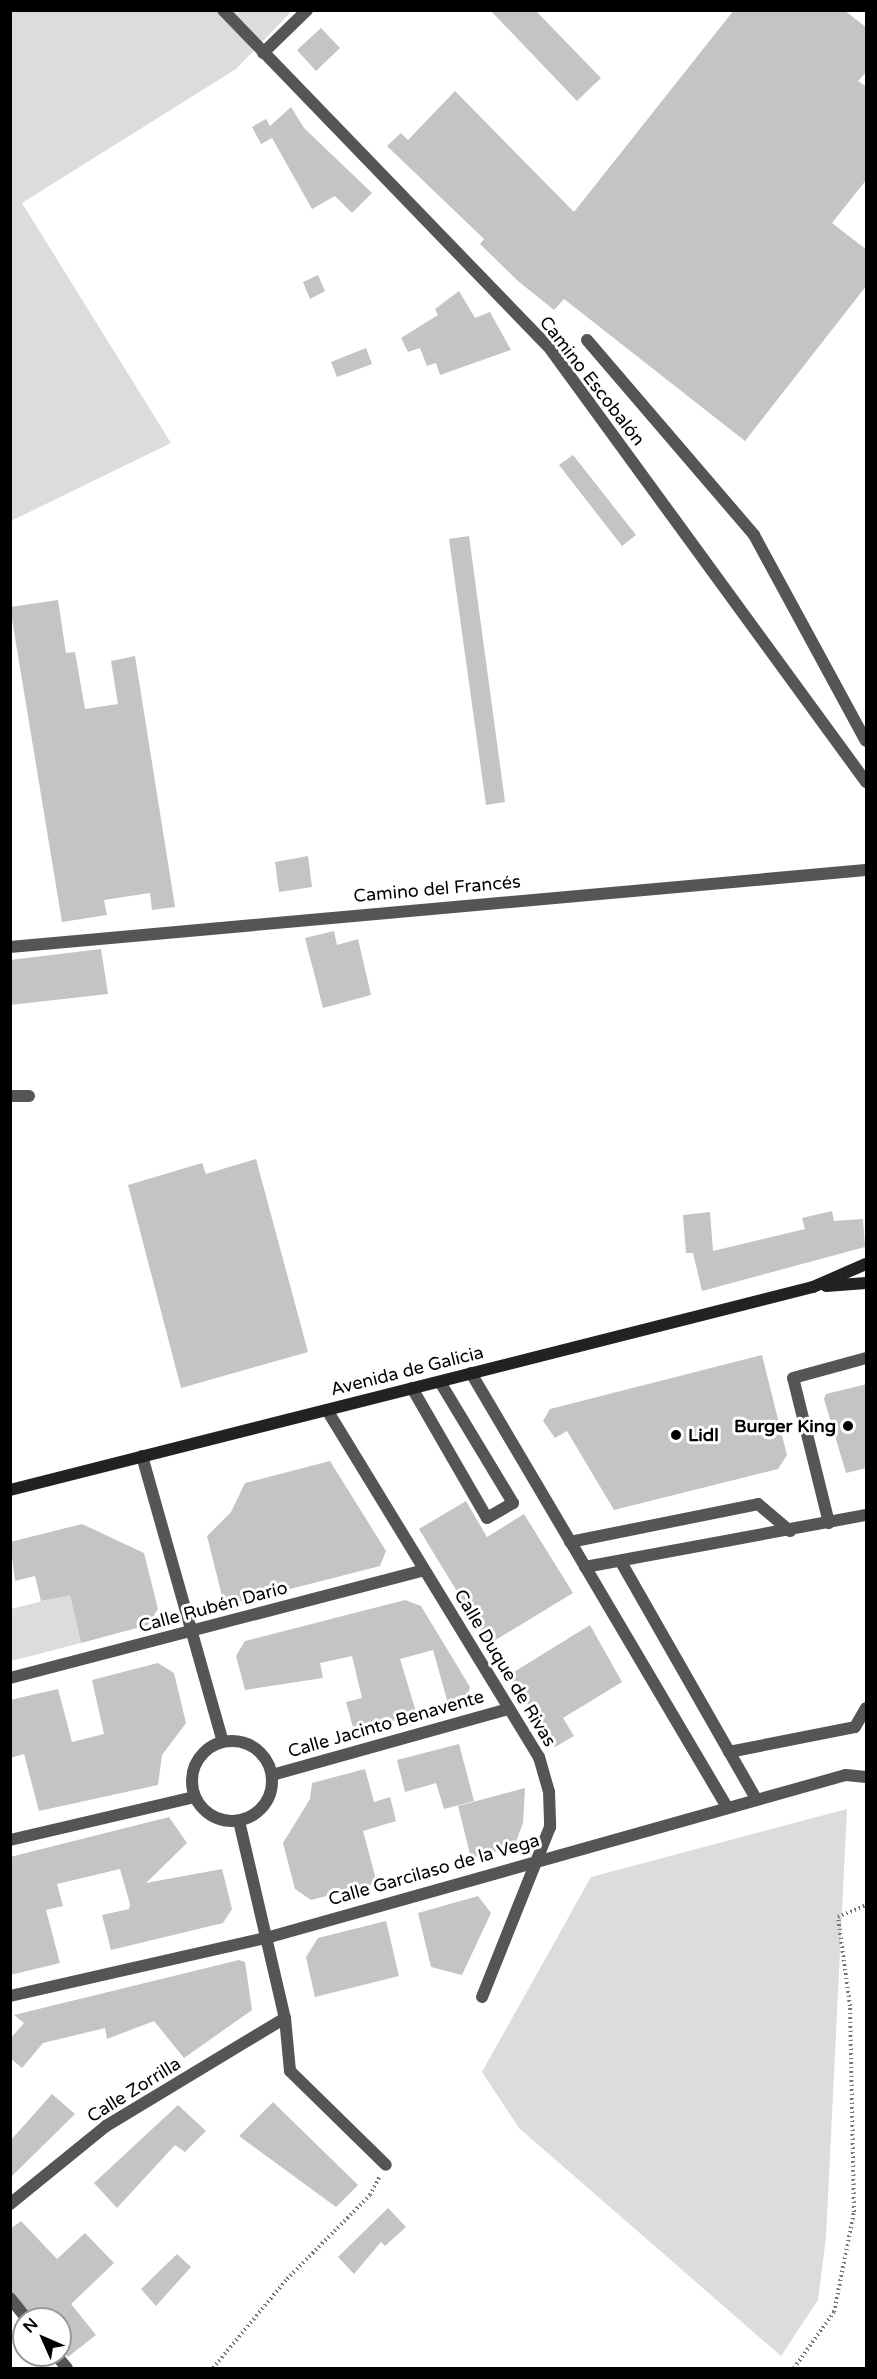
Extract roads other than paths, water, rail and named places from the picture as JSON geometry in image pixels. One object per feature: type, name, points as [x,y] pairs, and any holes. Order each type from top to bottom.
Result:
[{"type":"main road","name":"Avenida de Galicia","points":[[10,1490],[813,1287],[867,1264]]},
{"type":"main road","name":"Avenida de Galicia","points":[[813,1287],[867,1283]]},
{"type":"street","name":"Camino Escobalón","points":[[223,10],[548,346],[867,782]]},
{"type":"street","points":[[263,53],[307,10]]},
{"type":"street","points":[[587,340],[754,535],[867,741]]},
{"type":"street","name":"Camino del Francés","points":[[11,944],[440,904],[679,891],[867,870]]},
{"type":"street","points":[[10,1096],[29,1096]]},
{"type":"street","points":[[829,1523],[793,1378],[867,1358]]},
{"type":"street","points":[[471,1373],[727,1808]]},
{"type":"street","points":[[412,1388],[487,1518],[513,1503],[440,1382]]},
{"type":"street","name":"Calle Duque de Rivas","points":[[327,1410],[539,1757],[549,1792],[550,1827],[482,1997]]},
{"type":"street","points":[[142,1456],[223,1742]]},
{"type":"street","points":[[570,1542],[758,1504],[790,1531]]},
{"type":"street","points":[[585,1567],[867,1515]]},
{"type":"street","points":[[621,1562],[756,1799]]},
{"type":"street","name":"Calle Rubén Darío","points":[[10,1678],[424,1570]]},
{"type":"street","points":[[729,1752],[855,1727],[867,1708]]},
{"type":"street","name":"Calle Jacinto Benavente","points":[[273,1775],[509,1709]]},
{"type":"street","points":[[223,1742],[256,1749],[273,1775],[271,1793],[257,1813],[239,1821],[215,1819],[195,1797],[193,1772],[199,1759],[223,1742]]},
{"type":"street","name":"Calle Garcilaso de la Vega","points":[[10,1996],[267,1938],[538,1859],[756,1799],[846,1775],[867,1777]]},
{"type":"street","points":[[10,1840],[195,1797]]},
{"type":"street","points":[[239,1821],[285,2018],[290,2071],[386,2165]]},
{"type":"street","name":"Calle Zorrilla","points":[[10,2204],[106,2126],[285,2018]]},
{"type":"place","name":"Burger King","points":[[848,1426]]},
{"type":"place","name":"Lidl","points":[[676,1435]]}]
